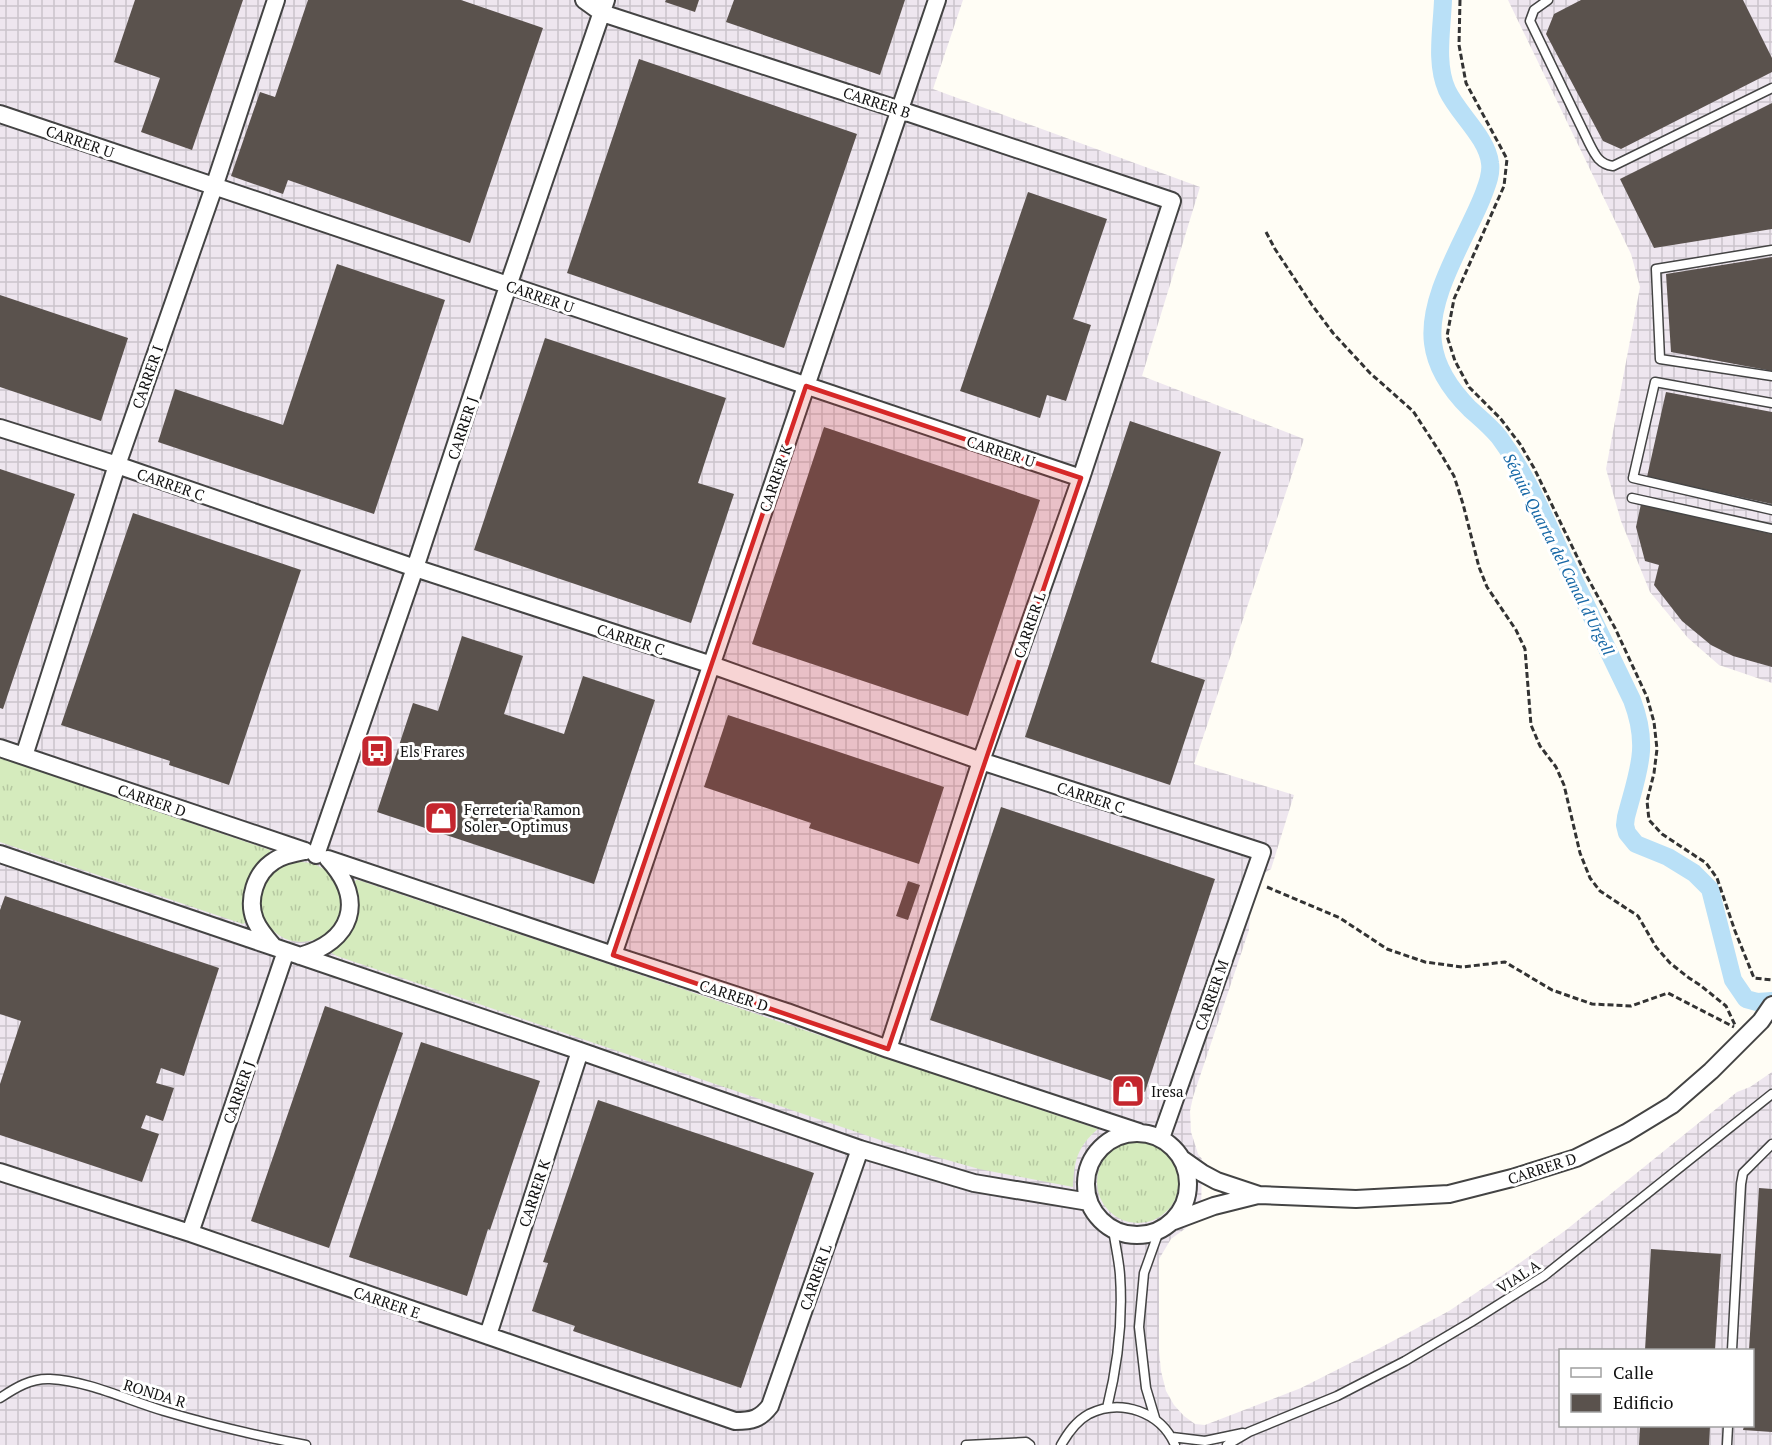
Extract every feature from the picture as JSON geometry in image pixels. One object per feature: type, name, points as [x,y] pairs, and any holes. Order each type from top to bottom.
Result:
[{"type":"street","name":"CARRER I","points":[[24,756],[117,465],[214,187],[276,0]]},
{"type":"street","name":"CARRER B","points":[[584,0],[900,110],[1172,201]]},
{"type":"street","name":"CARRER K","points":[[613,955],[937,0]]},
{"type":"street","name":"CARRER J","points":[[316,855],[604,7]]},
{"type":"street","name":"CARRER U","points":[[0,114],[1081,478]]},
{"type":"street","name":"CARRER L","points":[[888,1049],[981,761],[1081,478],[1172,201]]},
{"type":"street","name":"CARRER C","points":[[0,428],[117,465],[415,568],[711,665],[981,761],[1262,852]]},
{"type":"street","name":"CARRER D","points":[[0,748],[1139,1132]]},
{"type":"street","name":"CARRER M","points":[[1161,1138],[1262,852]]},
{"type":"street","points":[[0,855],[580,1051],[860,1149],[974,1183],[1089,1202]]},
{"type":"street","points":[[288,855],[316,855],[340,872],[348,886],[350,902],[348,918],[340,933],[317,951],[287,952],[255,919],[252,903],[254,887],[262,873],[273,861],[288,855]]},
{"type":"street","name":"CARRER J","points":[[190,1233],[287,952]]},
{"type":"street","name":"CARRER D","points":[[1182,1159],[1217,1181],[1259,1195],[1356,1199],[1449,1194],[1512,1178],[1576,1158],[1626,1133],[1672,1105],[1712,1071],[1769,1009]]},
{"type":"street","name":"CARRER K","points":[[488,1335],[580,1051]]},
{"type":"street","points":[[1139,1132],[1161,1138],[1170,1144],[1182,1159],[1188,1175],[1188,1192],[1183,1208],[1166,1226],[1144,1235],[1128,1235],[1113,1229],[1094,1213],[1089,1202],[1086,1185],[1088,1169],[1095,1154],[1107,1142],[1122,1135],[1139,1132]]},
{"type":"street","name":"CARRER L","points":[[770,1406],[860,1149]]},
{"type":"street","name":"CARRER E","points":[[0,1172],[190,1233],[735,1421],[747,1421],[762,1416],[770,1406]]},
{"type":"street","name":"CARRER D","points":[[1166,1226],[1214,1206],[1259,1195]]},
{"type":"lane","points":[[1548,0],[1534,10],[1530,21],[1589,143],[1598,159],[1606,165],[1613,166],[1772,88]]},
{"type":"lane","points":[[1772,250],[1656,268],[1660,358],[1772,376]]},
{"type":"lane","points":[[1772,403],[1655,382],[1632,478],[1772,510]]},
{"type":"lane","points":[[1632,498],[1772,529]]},
{"type":"lane","name":"VIAL A","points":[[1227,1445],[1249,1432],[1337,1396],[1405,1361],[1544,1276],[1772,1094]]},
{"type":"lane","points":[[1732,1349],[1743,1173],[1772,1144]]},
{"type":"lane","points":[[1155,1418],[1146,1388],[1138,1327],[1144,1273],[1166,1226]]},
{"type":"lane","points":[[1107,1408],[1114,1383],[1121,1326],[1120,1274],[1113,1229]]},
{"type":"lane","name":"RONDA R","points":[[0,1398],[20,1385],[48,1378],[78,1383],[163,1411],[249,1434],[306,1445]]},
{"type":"lane","points":[[1061,1445],[1072,1427],[1088,1415],[1107,1408],[1124,1407],[1155,1418],[1174,1441]]},
{"type":"lane","points":[[1727,1445],[1728,1427]]},
{"type":"lane","name":"VIAL A","points":[[1174,1441],[1205,1441],[1249,1432]]},
{"type":"lane","points":[[968,1445],[1026,1442],[1030,1445]]},
{"type":"path","points":[[1460,0],[1459,45],[1466,83],[1507,159],[1504,186],[1454,299],[1447,336],[1455,362],[1469,387],[1500,418],[1520,444],[1615,628],[1647,698],[1654,722],[1656,749],[1654,773],[1647,801],[1649,820],[1662,834],[1706,863],[1717,878],[1735,932],[1754,978],[1772,980]]},
{"type":"path","points":[[1252,880],[1340,918],[1387,949],[1425,962],[1462,967],[1505,962],[1552,990],[1592,1004],[1631,1006],[1668,993],[1737,1030],[1726,1006],[1670,963],[1656,947],[1638,916],[1600,891],[1590,878],[1580,853],[1564,785],[1556,767],[1540,746],[1531,725],[1525,649],[1516,630],[1488,587],[1479,567],[1454,476],[1413,411],[1370,373],[1333,333],[1312,305],[1266,232]]},
{"type":"highlighted area","points":[[806,386],[1081,478],[888,1049],[613,955]]},
{"type":"shaded area","points":[[0,0],[963,0],[933,89],[1200,187],[1142,376],[1304,439],[1194,764],[1294,795],[1271,869],[1252,880],[1249,930],[1193,1097],[1190,1111],[1191,1132],[1198,1154],[1202,1159],[1201,1217],[1171,1239],[1159,1259],[1159,1350],[1166,1391],[1184,1416],[1195,1424],[1205,1425],[1301,1388],[1378,1349],[1449,1311],[1510,1270],[1566,1230],[1737,1092],[1750,1087],[1772,1072],[1772,1445],[0,1445]]},
{"type":"shaded area","points":[[1508,0],[1772,0],[1772,683],[1719,665],[1688,638],[1650,592],[1621,521],[1606,469],[1640,287],[1631,254]]},
{"type":"green space","points":[[0,758],[270,850],[246,922],[243,924],[0,842]]},
{"type":"green space","points":[[301,862],[316,865],[329,874],[338,887],[341,902],[338,917],[329,930],[316,939],[301,942],[286,939],[273,930],[264,917],[261,902],[264,887],[273,874],[286,865]]},
{"type":"green space","points":[[356,880],[1098,1129],[1081,1148],[1074,1170],[1073,1187],[979,1169],[898,1146],[337,956],[332,953],[332,949],[358,902],[354,883]]},
{"type":"green space","points":[[1138,1141],[1154,1144],[1167,1153],[1176,1166],[1179,1182],[1176,1198],[1167,1211],[1154,1220],[1138,1223],[1122,1220],[1109,1211],[1100,1198],[1097,1182],[1100,1166],[1109,1153],[1122,1144]]},
{"type":"building","points":[[135,0],[243,0],[192,150],[141,132],[160,78],[114,62]]},
{"type":"building","points":[[308,0],[461,0],[543,28],[470,243],[288,180],[283,194],[231,176],[260,92],[275,97]]},
{"type":"building","points":[[666,0],[699,0],[695,12],[665,2]]},
{"type":"building","points":[[734,0],[905,0],[880,75],[726,22]]},
{"type":"building","points":[[1581,0],[1743,0],[1772,58],[1772,72],[1621,149],[1603,141],[1546,34],[1554,14]]},
{"type":"building","points":[[639,59],[857,134],[784,348],[567,273]]},
{"type":"building","points":[[1772,103],[1772,229],[1654,248],[1620,179]]},
{"type":"building","points":[[1028,192],[1107,219],[1073,319],[1091,325],[1066,401],[1047,395],[1040,418],[960,391]]},
{"type":"building","points":[[1772,257],[1772,371],[1671,352],[1666,274]]},
{"type":"building","points":[[337,264],[445,300],[374,514],[158,442],[175,389],[283,425]]},
{"type":"building","points":[[0,295],[128,338],[101,421],[0,387]]},
{"type":"building","points":[[545,338],[726,398],[698,483],[734,494],[691,623],[474,550]]},
{"type":"building","points":[[1666,392],[1772,412],[1772,504],[1647,477]]},
{"type":"building","points":[[1130,421],[1221,452],[1151,662],[1205,680],[1170,785],[1025,737]]},
{"type":"building","points":[[824,427],[1040,500],[968,716],[752,644]]},
{"type":"building","points":[[0,469],[75,494],[3,709],[0,708]]},
{"type":"building","points":[[1641,504],[1772,534],[1772,667],[1733,656],[1711,645],[1682,621],[1654,585],[1659,565],[1645,561],[1636,527]]},
{"type":"building","points":[[133,513],[301,570],[229,785],[169,765],[170,761],[61,725]]},
{"type":"building","points":[[462,636],[523,656],[504,714],[564,734],[583,676],[655,700],[594,884],[377,812],[413,703],[438,711]]},
{"type":"building","points":[[728,715],[944,787],[919,864],[809,828],[811,823],[704,787]]},
{"type":"building","points":[[1001,807],[1215,879],[1145,1092],[930,1020]]},
{"type":"building","points":[[908,881],[920,885],[908,920],[896,916]]},
{"type":"building","points":[[5,896],[219,968],[184,1076],[161,1068],[156,1083],[174,1088],[163,1121],[146,1115],[141,1128],[159,1134],[142,1182],[0,1135],[0,1084],[21,1021],[0,1014],[0,910]]},
{"type":"building","points":[[325,1006],[403,1033],[329,1248],[251,1221]]},
{"type":"building","points":[[421,1042],[540,1081],[467,1296],[349,1257]]},
{"type":"building","points":[[598,1100],[814,1173],[741,1388],[573,1331],[575,1326],[532,1311],[548,1263],[543,1262]]},
{"type":"building","points":[[1759,1188],[1772,1189],[1772,1432],[1743,1430],[1744,1427],[1754,1427],[1754,1349],[1749,1349]]},
{"type":"building","points":[[1651,1249],[1721,1254],[1715,1349],[1645,1349]]},
{"type":"building","points":[[1640,1427],[1710,1427],[1709,1445],[1639,1445]]},
{"type":"waterway","name":"Séquia Quarta del Canal d'Urgell","points":[[1443,0],[1440,46],[1443,80],[1452,99],[1484,144],[1488,153],[1490,172],[1482,198],[1441,288],[1433,325],[1435,352],[1446,379],[1457,395],[1496,433],[1517,464],[1632,700],[1641,746],[1638,772],[1626,817],[1627,833],[1636,844],[1668,857],[1694,873],[1710,889],[1733,980],[1746,999],[1757,1002],[1772,1001]]},
{"type":"place","name":"Els Frares","points":[[377,751]]},
{"type":"place","name":"Ferreteria Ramon Soler - Optimus","points":[[441,818]]},
{"type":"place","name":"Iresa","points":[[1128,1091]]}]
